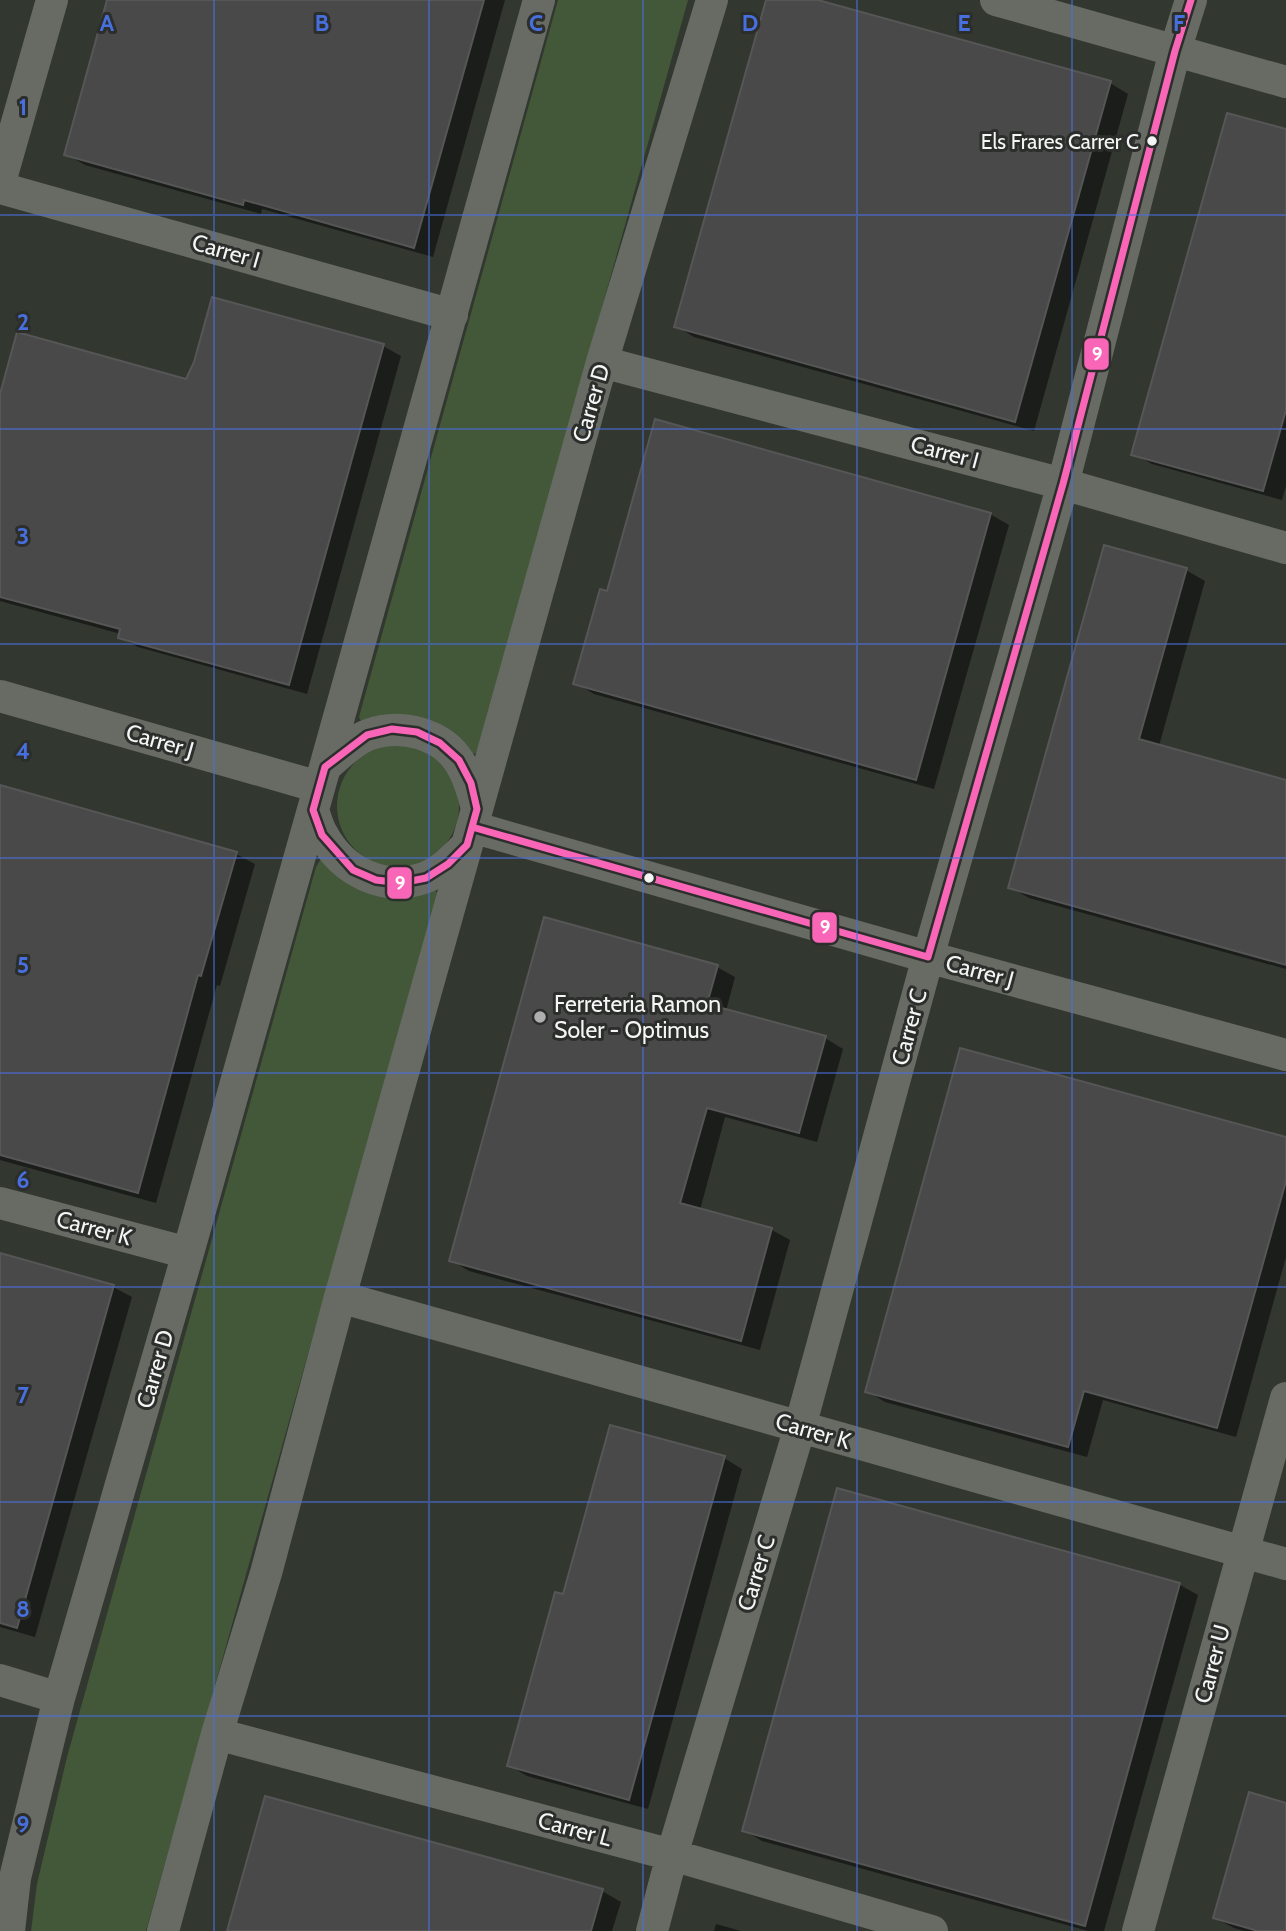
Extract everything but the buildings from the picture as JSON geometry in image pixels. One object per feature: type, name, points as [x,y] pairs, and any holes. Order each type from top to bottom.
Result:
[{"type":"street","points":[[0,182],[52,0]]},
{"type":"street","name":"Carrer D","points":[[9,1931],[15,1878],[59,1698],[188,1253],[538,0]]},
{"type":"street","name":"Carrer D","points":[[163,1931],[217,1734],[266,1573],[340,1297],[602,362],[712,0]]},
{"type":"street","points":[[996,0],[1286,82]]},
{"type":"street","name":"Carrer C","points":[[652,1931],[672,1855],[800,1427],[928,957],[1063,484],[1175,51],[1191,0]]},
{"type":"street","name":"Carrer I","points":[[0,188],[452,315]]},
{"type":"street","name":"Carrer I","points":[[602,362],[1063,484],[1286,548]]},
{"type":"street","name":"Carrer J","points":[[0,696],[319,788]]},
{"type":"street","points":[[392,729],[417,732],[440,743],[459,760],[471,783],[472,827],[448,864],[426,878],[401,883],[376,880],[353,870],[322,835],[319,788],[346,749],[367,735],[392,729]]},
{"type":"street","name":"Carrer J","points":[[472,827],[928,957],[1286,1055]]},
{"type":"street","name":"Carrer K","points":[[0,1203],[188,1253]]},
{"type":"street","name":"Carrer K","points":[[340,1297],[1286,1564]]},
{"type":"street","name":"Carrer U","points":[[1138,1931],[1286,1398]]},
{"type":"street","points":[[0,1680],[59,1698]]},
{"type":"street","name":"Carrer L","points":[[217,1734],[672,1855],[932,1931]]},
{"type":"shaded area","points":[[0,0],[1286,0],[1286,1931],[0,1931]]},
{"type":"green space","points":[[558,0],[688,0],[479,747],[476,753],[471,755],[362,723],[359,717]]},
{"type":"green space","points":[[398,745],[422,749],[441,763],[455,782],[459,806],[455,830],[441,849],[422,863],[398,867],[374,863],[355,849],[341,830],[337,806],[341,782],[355,763],[374,749]]},
{"type":"green space","points":[[321,859],[435,888],[437,894],[146,1931],[31,1931],[37,1884],[67,1757],[316,867]]},
{"type":"transit line","name":"9","points":[[472,827],[928,957],[1063,484],[1175,51],[1191,0]]},
{"type":"transit line","name":"9","points":[[392,729],[417,732],[440,743],[459,760],[471,783],[477,809],[467,845],[448,864],[426,878],[401,883],[376,880],[353,870],[322,835],[313,810],[325,767],[367,735],[392,729]]},
{"type":"place","name":"Els Frares Carrer C","points":[[1152,141]]},
{"type":"place","name":"Ferreteria Ramon Soler - Optimus","points":[[540,1017]]}]
